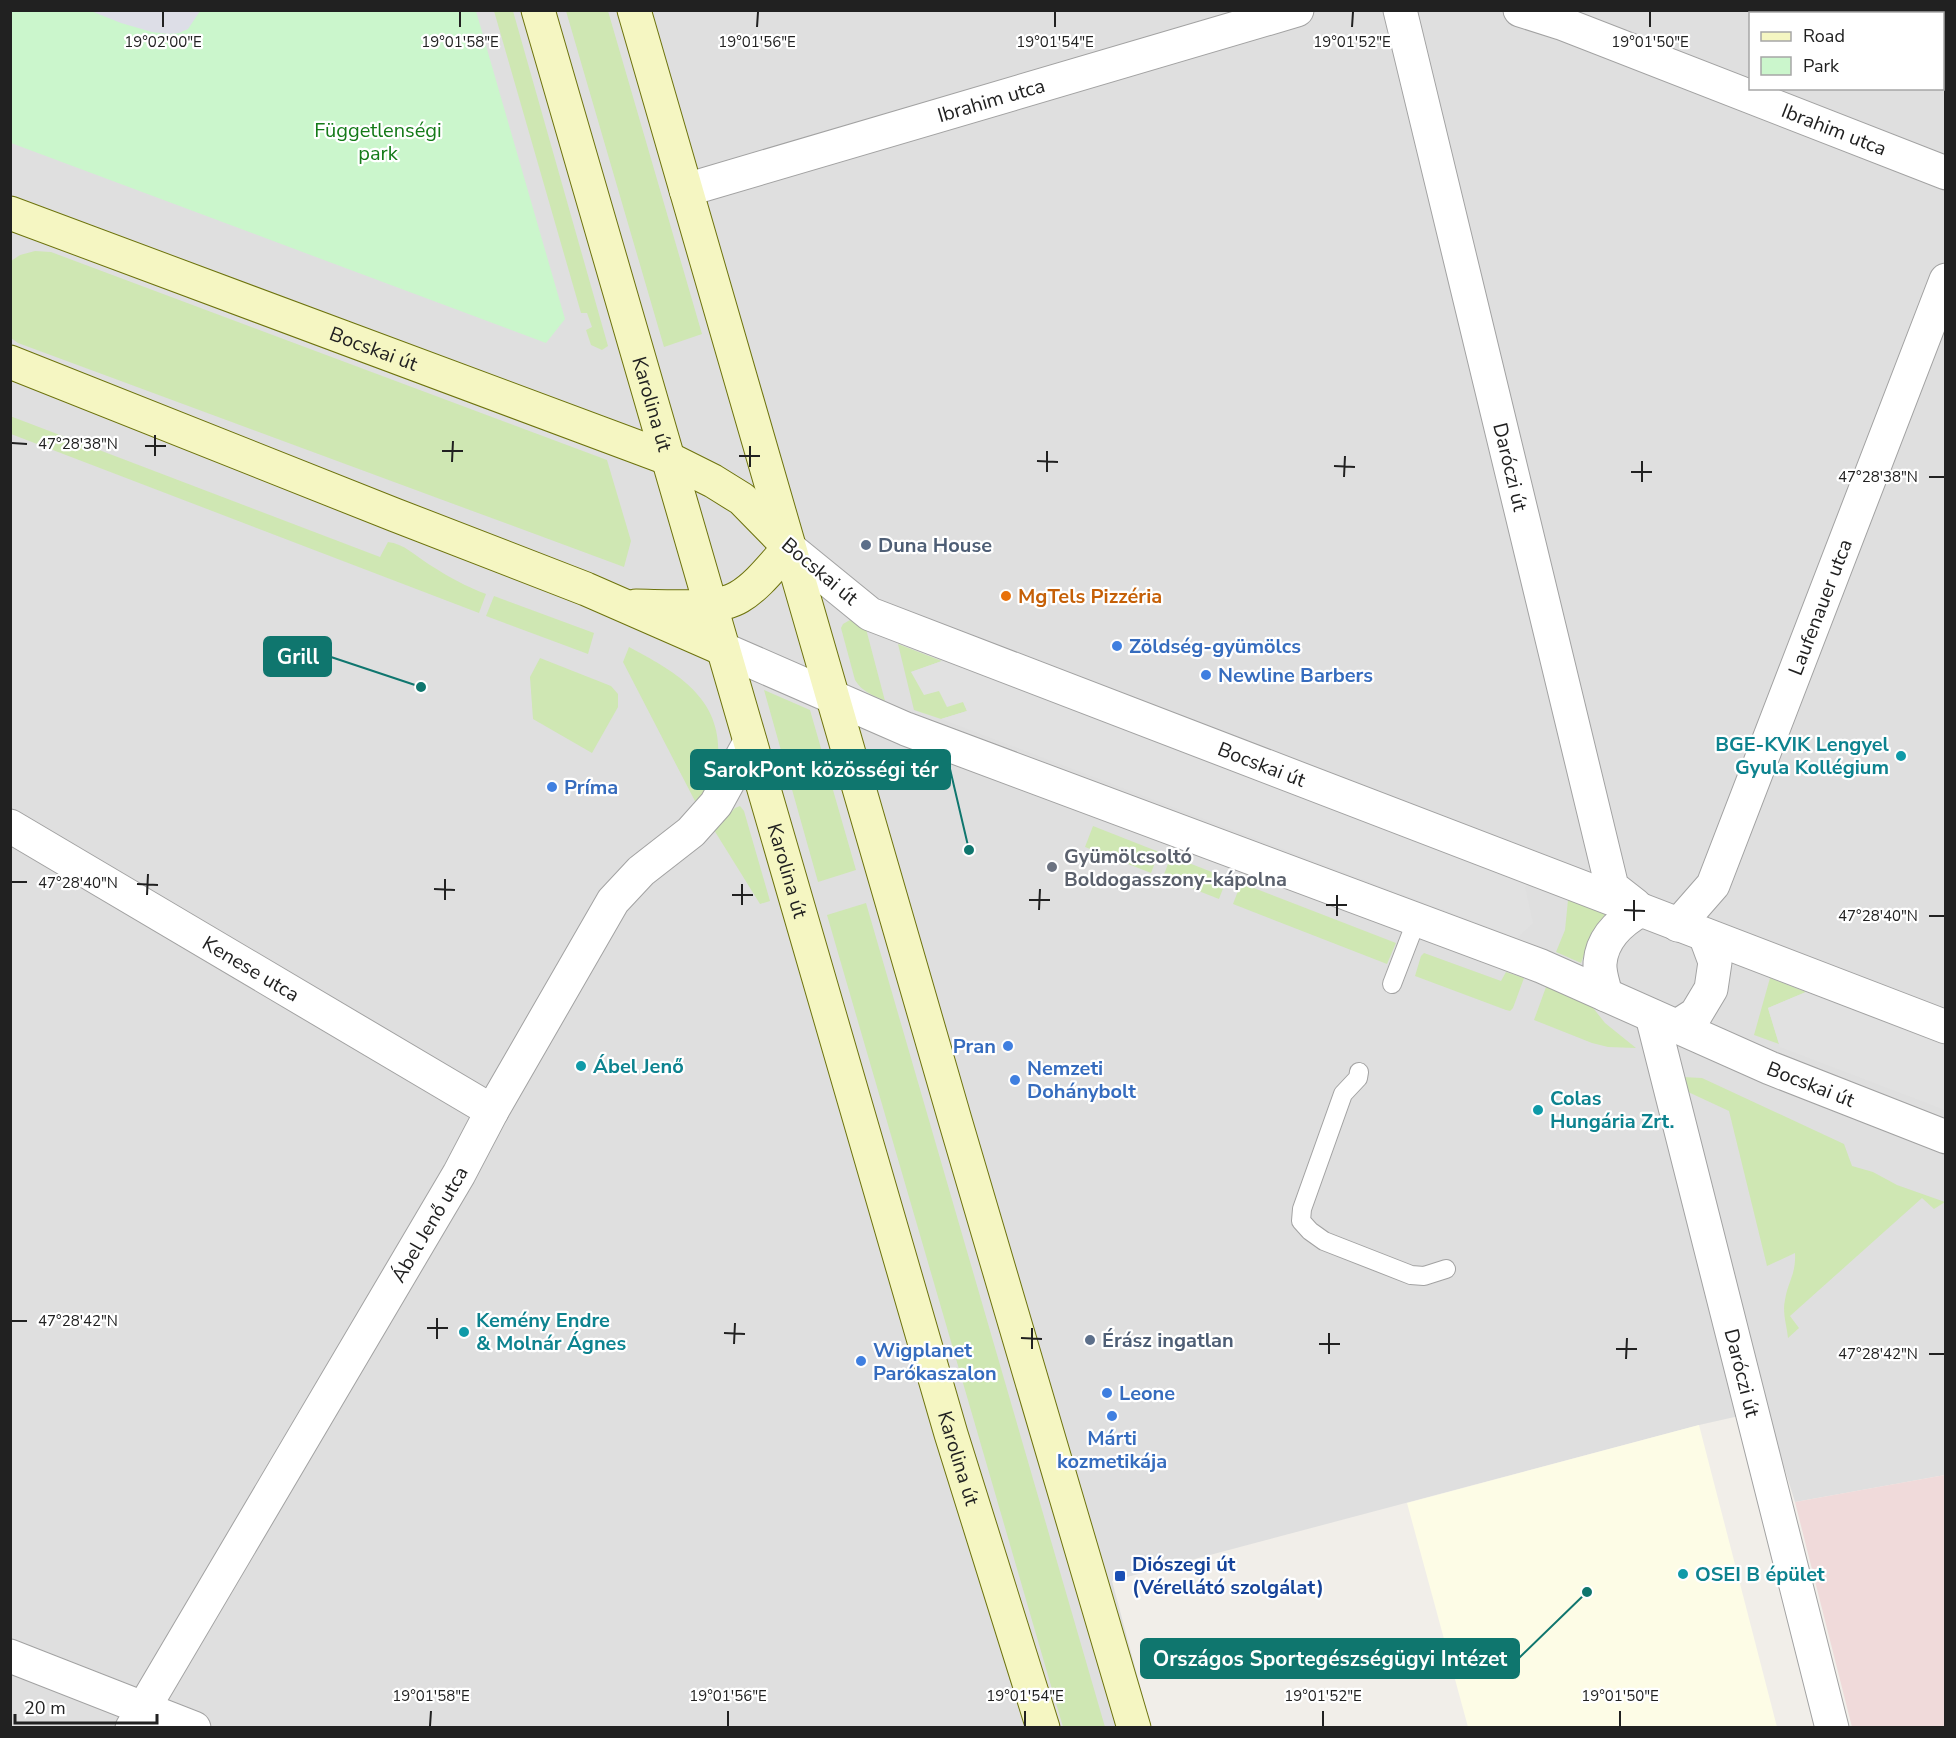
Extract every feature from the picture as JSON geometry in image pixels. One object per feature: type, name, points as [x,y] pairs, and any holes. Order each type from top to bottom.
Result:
[{"type":"main road","name":"Karolina út","points":[[538,10],[948,1423],[1043,1728]]},
{"type":"main road","points":[[634,10],[832,697],[1134,1728]]},
{"type":"main road","name":"Bocskai út","points":[[10,213],[667,458],[742,499],[789,548]]},
{"type":"main road","points":[[10,362],[575,585],[723,649]]},
{"type":"main road","points":[[625,606],[711,605],[738,598],[765,575],[789,548]]},
{"type":"street","name":"Ibrahim utca","points":[[686,190],[1297,10]]},
{"type":"street","name":"Daróczi út","points":[[1400,10],[1612,887],[1641,910]]},
{"type":"street","name":"Ibrahim utca","points":[[1520,10],[1563,17],[1946,173]]},
{"type":"street","name":"Laufenauer utca","points":[[1691,930],[1713,885],[1946,280]]},
{"type":"street","name":"Bocskai út","points":[[789,548],[870,614],[1641,910]]},
{"type":"street","points":[[723,649],[906,729],[1541,966],[1664,1021],[1696,1014],[1711,989],[1715,962],[1691,930]]},
{"type":"street","name":"Ábel Jenő utca","points":[[138,1718],[453,1184],[492,1111],[613,901],[641,871],[691,832],[716,804],[750,742]]},
{"type":"street","name":"Kenese utca","points":[[10,826],[492,1111]]},
{"type":"street","points":[[1606,995],[1599,964],[1605,944],[1623,921],[1641,910],[1946,1027]]},
{"type":"street","name":"Daróczi út","points":[[1664,1021],[1832,1728]]},
{"type":"street","name":"Bocskai út","points":[[1664,1021],[1770,1068],[1946,1137]]},
{"type":"street","points":[[10,1656],[138,1718],[194,1728]]},
{"type":"lane","points":[[1392,984],[1416,919]]},
{"type":"lane","points":[[1359,1072],[1358,1078],[1343,1094],[1302,1209],[1302,1221],[1310,1231],[1324,1241],[1411,1275],[1424,1276],[1446,1269]]},
{"type":"shaded area","points":[[200,10],[188,29],[169,34],[152,32],[121,23],[91,11]]},
{"type":"shaded area","points":[[11,11],[1945,11],[1945,1475],[1795,1502],[1766,1410],[1699,1425],[1112,1581],[1151,1727],[11,1728]]},
{"type":"shaded area","points":[[942,661],[1533,882],[1525,887],[1533,923],[1517,938],[941,719],[967,711],[963,702],[947,707],[939,691],[924,695],[911,672]]},
{"type":"shaded area","points":[[1806,992],[1945,1046],[1945,1110],[1780,1047],[1768,1008]]},
{"type":"shaded area","points":[[1699,1425],[1777,1727],[1468,1727],[1407,1503]]},
{"type":"shaded area","points":[[1945,1475],[1945,1727],[1852,1727],[1795,1502]]},
{"type":"green space","name":"Függetlenségi park","points":[[10,11],[476,11],[565,319],[546,343],[11,143]]},
{"type":"green space","points":[[494,11],[513,11],[608,346],[602,350],[591,345],[586,330],[592,327],[587,313],[581,313]]},
{"type":"green space","points":[[566,11],[608,11],[702,334],[664,347]]},
{"type":"green space","points":[[35,251],[51,252],[607,460],[631,541],[624,567],[18,343],[11,338],[11,261],[20,255]]},
{"type":"green space","points":[[10,416],[380,557],[388,542],[399,545],[450,577],[486,594],[479,613],[11,434]]},
{"type":"green space","points":[[494,596],[594,633],[588,654],[486,616]]},
{"type":"green space","points":[[850,620],[865,625],[885,701],[864,690],[855,680],[841,628]]},
{"type":"green space","points":[[898,644],[942,661],[911,672],[939,691],[963,701],[967,711],[941,719],[914,710]]},
{"type":"green space","points":[[629,647],[679,677],[704,703],[713,719],[718,738],[716,775],[710,790],[696,803],[623,662]]},
{"type":"green space","points":[[540,658],[611,686],[618,694],[618,707],[592,753],[533,719],[530,677]]},
{"type":"green space","points":[[764,690],[810,710],[856,870],[818,882]]},
{"type":"green space","points":[[740,806],[744,811],[770,901],[760,904],[714,830],[735,808]]},
{"type":"green space","points":[[1093,826],[1159,852],[1151,873],[1085,847]]},
{"type":"green space","points":[[1171,856],[1227,878],[1219,899],[1163,877]]},
{"type":"green space","points":[[1241,883],[1396,943],[1387,964],[1233,904]]},
{"type":"green space","points":[[1568,900],[1606,913],[1591,935],[1581,963],[1556,952],[1565,930]]},
{"type":"green space","points":[[866,903],[1105,1727],[1063,1727],[827,915]]},
{"type":"green space","points":[[1424,953],[1501,981],[1506,972],[1524,978],[1513,1008],[1510,1011],[1506,1010],[1415,976]]},
{"type":"green space","points":[[1770,978],[1806,992],[1768,1008],[1779,1044],[1754,1035]]},
{"type":"green space","points":[[1546,987],[1590,1004],[1605,1023],[1636,1048],[1608,1047],[1592,1043],[1534,1020]]},
{"type":"green space","points":[[1682,1077],[1702,1078],[1844,1144],[1852,1166],[1873,1172],[1897,1185],[1945,1202],[1934,1209],[1922,1198],[1790,1316],[1799,1328],[1788,1338],[1784,1305],[1794,1267],[1795,1253],[1767,1266],[1729,1111],[1686,1091]]},
{"type":"place","name":"Duna House","points":[[866,545]]},
{"type":"place","name":"MgTels Pizzéria","points":[[1006,596]]},
{"type":"place","name":"Zöldség-gyümölcs","points":[[1117,646]]},
{"type":"place","name":"Newline Barbers","points":[[1206,675]]},
{"type":"place","name":"Grill","points":[[421,687]]},
{"type":"place","name":"BGE-KVIK Lengyel Gyula Kollégium","points":[[1901,756]]},
{"type":"place","name":"Príma","points":[[552,787]]},
{"type":"place","name":"SarokPont közösségi tér","points":[[969,850]]},
{"type":"place","name":"Gyümölcsoltó Boldogasszony-kápolna","points":[[1052,867]]},
{"type":"place","name":"Pran","points":[[1008,1046]]},
{"type":"place","name":"Ábel Jenő","points":[[581,1066]]},
{"type":"place","name":"Nemzeti Dohánybolt","points":[[1015,1080]]},
{"type":"place","name":"Colas Hungária Zrt.","points":[[1538,1110]]},
{"type":"place","name":"Kemény Endre & Molnár Ágnes","points":[[464,1332]]},
{"type":"place","name":"Érász ingatlan","points":[[1090,1340]]},
{"type":"place","name":"Wigplanet Parókaszalon","points":[[861,1361]]},
{"type":"place","name":"Leone","points":[[1107,1393]]},
{"type":"place","name":"Márti kozmetikája","points":[[1112,1416]]},
{"type":"place","name":"OSEI B épület","points":[[1683,1574]]},
{"type":"place","name":"Diószegi út (Vérellátó szolgálat)","points":[[1120,1576]]},
{"type":"place","name":"Országos Sportegészségügyi Intézet","points":[[1587,1592]]}]
